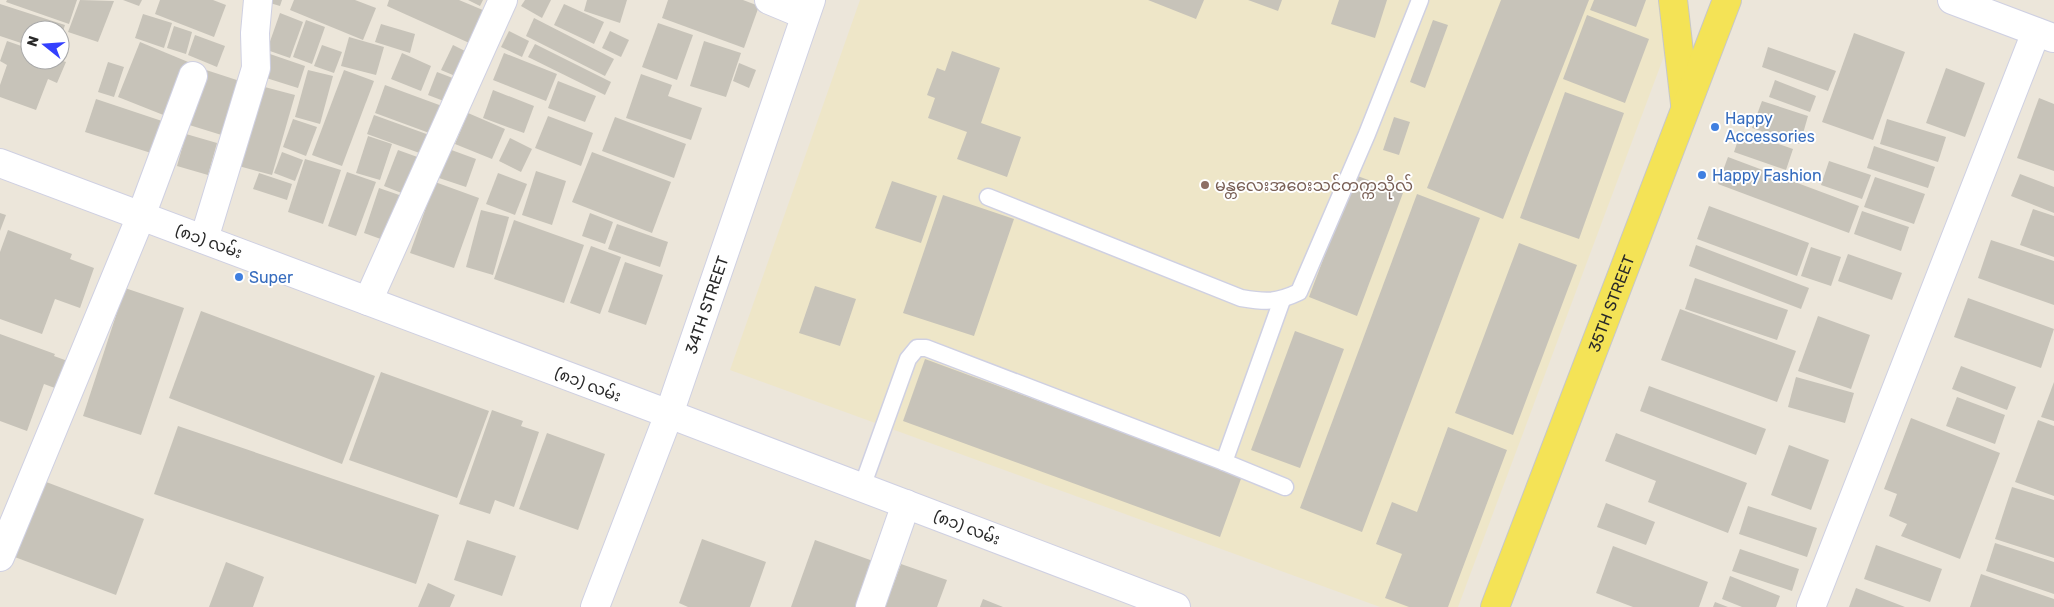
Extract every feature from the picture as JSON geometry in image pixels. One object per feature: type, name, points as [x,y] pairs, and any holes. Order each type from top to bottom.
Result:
[{"type":"main road","points":[[1673,0],[1686,108]]},
{"type":"main road","name":"35TH STREET","points":[[1495,607],[1726,0]]},
{"type":"street","points":[[204,239],[256,68],[255,33],[258,0]]},
{"type":"street","points":[[368,301],[503,0]]},
{"type":"street","points":[[769,0],[808,8]]},
{"type":"street","points":[[1811,607],[2045,35],[1952,0]]},
{"type":"street","name":"34TH STREET","points":[[595,607],[669,414],[808,8]]},
{"type":"street","points":[[0,557],[141,216],[193,76]]},
{"type":"street","name":"(၈၁) လမ်း","points":[[0,163],[862,487],[1168,606]]},
{"type":"street","points":[[870,607],[906,504]]},
{"type":"lane","points":[[988,197],[1241,298],[1264,302],[1282,300],[1299,292],[1367,134],[1420,0]]},
{"type":"lane","points":[[1224,462],[1282,300]]},
{"type":"lane","points":[[862,487],[908,358],[917,348],[926,348],[1285,487]]},
{"type":"shaded area","name":"မန္တလေးအဝေးသင်တက္ကသိုလ်","points":[[860,0],[1685,0],[1458,607],[1380,607],[730,370]]},
{"type":"building","points":[[7,0],[77,0],[70,21],[58,20],[6,2]]},
{"type":"building","points":[[80,0],[114,1],[98,42],[70,33],[70,27]]},
{"type":"building","points":[[123,0],[142,0],[139,6]]},
{"type":"building","points":[[160,0],[213,0],[226,5],[214,37],[155,14]]},
{"type":"building","points":[[260,0],[282,0],[280,6]]},
{"type":"building","points":[[294,0],[355,0],[376,8],[363,40],[290,10]]},
{"type":"building","points":[[389,0],[459,0],[490,13],[476,46],[387,6]]},
{"type":"building","points":[[468,0],[483,0],[480,6]]},
{"type":"building","points":[[525,0],[551,0],[542,18],[521,6]]},
{"type":"building","points":[[587,0],[627,0],[620,23],[584,11]]},
{"type":"building","points":[[668,0],[743,0],[759,6],[744,48],[662,18]]},
{"type":"building","points":[[1148,0],[1204,0],[1196,19]]},
{"type":"building","points":[[1248,0],[1282,0],[1278,11]]},
{"type":"building","points":[[1339,0],[1387,0],[1375,38],[1331,24]]},
{"type":"building","points":[[1501,0],[1589,0],[1503,219],[1427,188]]},
{"type":"building","points":[[1594,0],[1646,0],[1636,27],[1590,10]]},
{"type":"building","points":[[0,4],[50,20],[20,20],[20,43],[0,36]]},
{"type":"building","points":[[564,4],[604,22],[594,44],[554,25]]},
{"type":"building","points":[[280,13],[303,22],[290,58],[267,50]]},
{"type":"building","points":[[143,14],[172,23],[164,48],[135,38]]},
{"type":"building","points":[[1587,15],[1649,39],[1625,103],[1563,79]]},
{"type":"building","points":[[534,18],[614,59],[605,76],[526,36]]},
{"type":"building","points":[[306,20],[325,27],[312,64],[293,57]]},
{"type":"building","points":[[1433,20],[1448,25],[1425,88],[1410,82]]},
{"type":"building","points":[[658,23],[693,35],[677,80],[642,67]]},
{"type":"building","points":[[381,24],[415,34],[410,53],[375,42]]},
{"type":"building","points":[[174,26],[192,32],[186,54],[167,48]]},
{"type":"building","points":[[509,31],[529,41],[522,57],[501,47]]},
{"type":"building","points":[[610,31],[629,40],[621,57],[602,48]]},
{"type":"building","points":[[1854,33],[1905,52],[1873,140],[1822,122]]},
{"type":"building","points":[[195,35],[225,46],[217,67],[188,55]]},
{"type":"building","points":[[349,37],[384,47],[376,75],[341,66]]},
{"type":"building","points":[[7,41],[20,46],[20,70],[63,70],[57,83],[48,79],[36,110],[0,97],[0,85],[7,65],[0,61]]},
{"type":"building","points":[[704,41],[741,53],[726,97],[690,86]]},
{"type":"building","points":[[140,42],[193,64],[171,118],[118,97]]},
{"type":"building","points":[[535,44],[611,82],[605,95],[528,57]]},
{"type":"building","points":[[322,45],[342,52],[334,73],[314,66]]},
{"type":"building","points":[[453,45],[471,54],[460,78],[441,70]]},
{"type":"building","points":[[1768,47],[1836,71],[1828,91],[1762,67]]},
{"type":"building","points":[[952,51],[1000,68],[981,123],[1021,137],[1007,177],[957,159],[967,132],[928,118],[935,98],[927,95],[937,68],[945,71]]},
{"type":"building","points":[[402,53],[431,66],[421,91],[391,79]]},
{"type":"building","points":[[504,53],[557,74],[546,101],[493,80]]},
{"type":"building","points":[[270,54],[305,66],[298,88],[263,77]]},
{"type":"building","points":[[108,62],[124,67],[114,97],[98,92]]},
{"type":"building","points":[[739,63],[756,70],[749,88],[733,81]]},
{"type":"building","points":[[1946,68],[1985,83],[1965,137],[1926,123]]},
{"type":"building","points":[[203,69],[246,83],[228,137],[186,124]]},
{"type":"building","points":[[308,70],[333,76],[320,124],[295,117]]},
{"type":"building","points":[[344,70],[374,81],[342,166],[312,155]]},
{"type":"building","points":[[437,72],[458,80],[449,103],[428,95]]},
{"type":"building","points":[[641,74],[672,85],[668,96],[702,108],[691,140],[626,118]]},
{"type":"building","points":[[1775,80],[1816,96],[1810,112],[1769,97]]},
{"type":"building","points":[[558,81],[596,96],[585,122],[548,108]]},
{"type":"building","points":[[257,85],[295,95],[272,175],[235,165]]},
{"type":"building","points":[[385,85],[442,106],[432,134],[375,113]]},
{"type":"building","points":[[493,90],[534,106],[524,133],[483,118]]},
{"type":"building","points":[[1565,92],[1624,113],[1579,239],[1520,218]]},
{"type":"building","points":[[2039,98],[2054,104],[2054,171],[2017,158]]},
{"type":"building","points":[[96,99],[162,121],[151,153],[85,132]]},
{"type":"building","points":[[1762,101],[1808,116],[1800,144],[1752,128]]},
{"type":"building","points":[[468,113],[505,129],[492,159],[455,144]]},
{"type":"building","points":[[374,115],[432,136],[425,155],[367,134]]},
{"type":"building","points":[[548,116],[593,133],[581,166],[535,148]]},
{"type":"building","points":[[615,117],[686,144],[674,178],[602,151]]},
{"type":"building","points":[[1394,117],[1410,122],[1399,155],[1383,150]]},
{"type":"building","points":[[293,119],[317,127],[306,156],[283,147]]},
{"type":"building","points":[[1887,119],[1946,137],[1938,162],[1880,144]]},
{"type":"building","points":[[1741,131],[1793,149],[1786,170],[1734,152]]},
{"type":"building","points":[[186,134],[217,143],[208,175],[177,166]]},
{"type":"building","points":[[368,136],[392,144],[380,180],[356,173]]},
{"type":"building","points":[[510,138],[532,149],[521,172],[499,161]]},
{"type":"building","points":[[1874,146],[1935,167],[1928,188],[1867,168]]},
{"type":"building","points":[[446,148],[476,159],[466,187],[436,177]]},
{"type":"building","points":[[398,150],[423,159],[409,196],[384,186]]},
{"type":"building","points":[[282,152],[303,160],[295,181],[274,173]]},
{"type":"building","points":[[592,152],[671,182],[652,233],[572,202]]},
{"type":"building","points":[[1728,157],[1859,206],[1849,233],[1718,184]]},
{"type":"building","points":[[305,159],[341,170],[323,224],[288,212]]},
{"type":"building","points":[[1829,161],[1871,175],[1862,199],[1821,185]]},
{"type":"building","points":[[536,171],[566,181],[552,225],[522,215]]},
{"type":"building","points":[[347,172],[376,182],[356,236],[328,226]]},
{"type":"building","points":[[259,173],[292,184],[287,200],[253,189]]},
{"type":"building","points":[[498,173],[527,184],[515,215],[486,204]]},
{"type":"building","points":[[2020,174],[2054,187],[2054,213],[2011,196]]},
{"type":"building","points":[[1355,175],[1403,193],[1357,316],[1309,297]]},
{"type":"building","points":[[1875,177],[1925,194],[1914,224],[1864,207]]},
{"type":"building","points":[[892,181],[937,196],[921,243],[875,228]]},
{"type":"building","points":[[435,182],[479,198],[454,268],[410,253]]},
{"type":"building","points":[[379,188],[405,197],[389,242],[364,233]]},
{"type":"building","points":[[1417,194],[1480,218],[1362,532],[1300,508]]},
{"type":"building","points":[[943,195],[1014,219],[974,336],[903,313]]},
{"type":"building","points":[[1709,206],[1809,243],[1797,276],[1697,239]]},
{"type":"building","points":[[2033,209],[2054,216],[2054,257],[2020,245]]},
{"type":"building","points":[[481,210],[509,217],[493,275],[466,267]]},
{"type":"building","points":[[1862,211],[1909,227],[1901,251],[1854,234]]},
{"type":"building","points":[[0,213],[6,215],[0,231]]},
{"type":"building","points":[[590,213],[613,222],[605,244],[582,236]]},
{"type":"building","points":[[514,220],[584,245],[564,303],[494,279]]},
{"type":"building","points":[[617,224],[668,242],[660,267],[608,249]]},
{"type":"building","points":[[8,230],[72,254],[70,259],[94,268],[80,308],[55,299],[42,334],[0,319],[0,252]]},
{"type":"building","points":[[1991,240],[2054,261],[2054,305],[1978,278]]},
{"type":"building","points":[[1519,243],[1577,265],[1513,435],[1455,413]]},
{"type":"building","points":[[1696,245],[1809,288],[1801,309],[1689,266]]},
{"type":"building","points":[[591,246],[621,257],[600,314],[570,303]]},
{"type":"building","points":[[1811,247],[1841,257],[1831,286],[1801,276]]},
{"type":"building","points":[[1848,254],[1902,273],[1892,300],[1838,281]]},
{"type":"building","points":[[625,262],[663,275],[646,325],[608,312]]},
{"type":"building","points":[[1695,278],[1788,310],[1777,340],[1685,309]]},
{"type":"building","points":[[815,286],[856,299],[840,346],[799,333]]},
{"type":"building","points":[[125,288],[184,308],[141,435],[83,416]]},
{"type":"building","points":[[1968,298],[2054,329],[2041,368],[1954,337]]},
{"type":"building","points":[[1680,309],[1796,351],[1777,402],[1661,360]]},
{"type":"building","points":[[201,311],[375,376],[342,464],[169,398]]},
{"type":"building","points":[[1818,316],[1870,335],[1851,389],[1798,371]]},
{"type":"building","points":[[1295,331],[1344,349],[1300,468],[1251,450]]},
{"type":"building","points":[[0,334],[55,354],[54,356],[73,363],[63,391],[44,384],[27,431],[0,421]]},
{"type":"building","points":[[925,359],[1242,476],[1220,537],[903,421]]},
{"type":"building","points":[[1961,366],[2016,387],[2007,410],[1952,389]]},
{"type":"building","points":[[381,372],[489,411],[457,498],[349,460]]},
{"type":"building","points":[[1796,377],[1854,393],[1845,423],[1788,407]]},
{"type":"building","points":[[2054,382],[2054,421],[2041,417]]},
{"type":"building","points":[[1649,386],[1766,429],[1756,455],[1640,411]]},
{"type":"building","points":[[1957,397],[2005,415],[1995,444],[1946,426]]},
{"type":"building","points":[[492,410],[523,421],[521,426],[539,432],[514,507],[495,500],[490,514],[459,504]]},
{"type":"building","points":[[1911,418],[2000,453],[1960,559],[1901,536],[1907,524],[1889,516],[1897,494],[1884,489]]},
{"type":"building","points":[[2038,420],[2054,426],[2054,496],[2015,482]]},
{"type":"building","points":[[178,426],[439,515],[416,584],[154,494]]},
{"type":"building","points":[[1448,427],[1507,450],[1448,607],[1409,607],[1385,598],[1402,554],[1376,544],[1392,502],[1417,512]]},
{"type":"building","points":[[547,433],[605,454],[578,530],[519,509]]},
{"type":"building","points":[[1616,433],[1747,483],[1728,533],[1648,502],[1656,481],[1605,461]]},
{"type":"building","points":[[1789,445],[1829,460],[1811,510],[1771,495]]},
{"type":"building","points":[[33,477],[144,519],[116,595],[4,553]]},
{"type":"building","points":[[2012,487],[2054,500],[2054,558],[1995,539]]},
{"type":"building","points":[[1606,503],[1655,522],[1646,545],[1597,527]]},
{"type":"building","points":[[1748,506],[1817,528],[1807,557],[1739,534]]},
{"type":"building","points":[[702,539],[766,562],[750,607],[688,607],[679,603]]},
{"type":"building","points":[[467,540],[516,556],[502,596],[454,580]]},
{"type":"building","points":[[815,540],[873,561],[856,607],[791,607]]},
{"type":"building","points":[[1995,543],[2054,562],[2054,594],[1986,571]]},
{"type":"building","points":[[1876,545],[1942,569],[1930,602],[1864,579]]},
{"type":"building","points":[[1613,546],[1708,582],[1699,607],[1633,607],[1596,593]]},
{"type":"building","points":[[1740,549],[1799,569],[1792,591],[1732,571]]},
{"type":"building","points":[[226,562],[264,577],[253,607],[209,607]]},
{"type":"building","points":[[901,564],[947,580],[937,607],[885,607]]},
{"type":"building","points":[[1981,574],[2054,599],[2054,607],[1970,607]]},
{"type":"building","points":[[1730,576],[1780,596],[1776,607],[1742,607],[1722,599]]},
{"type":"building","points":[[428,583],[455,595],[450,607],[418,607]]},
{"type":"building","points":[[1856,588],[1905,607],[1849,607]]},
{"type":"building","points":[[983,599],[1003,607],[980,607]]},
{"type":"building","points":[[1715,602],[1728,607],[1713,607]]},
{"type":"place","name":"Happy Accessories","points":[[1715,127]]},
{"type":"place","name":"Happy Fashion","points":[[1702,175]]},
{"type":"place","name":"မန္တလေးအဝေးသင်တက္ကသိုလ်","points":[[1205,185]]},
{"type":"place","name":"Super","points":[[239,277]]}]
